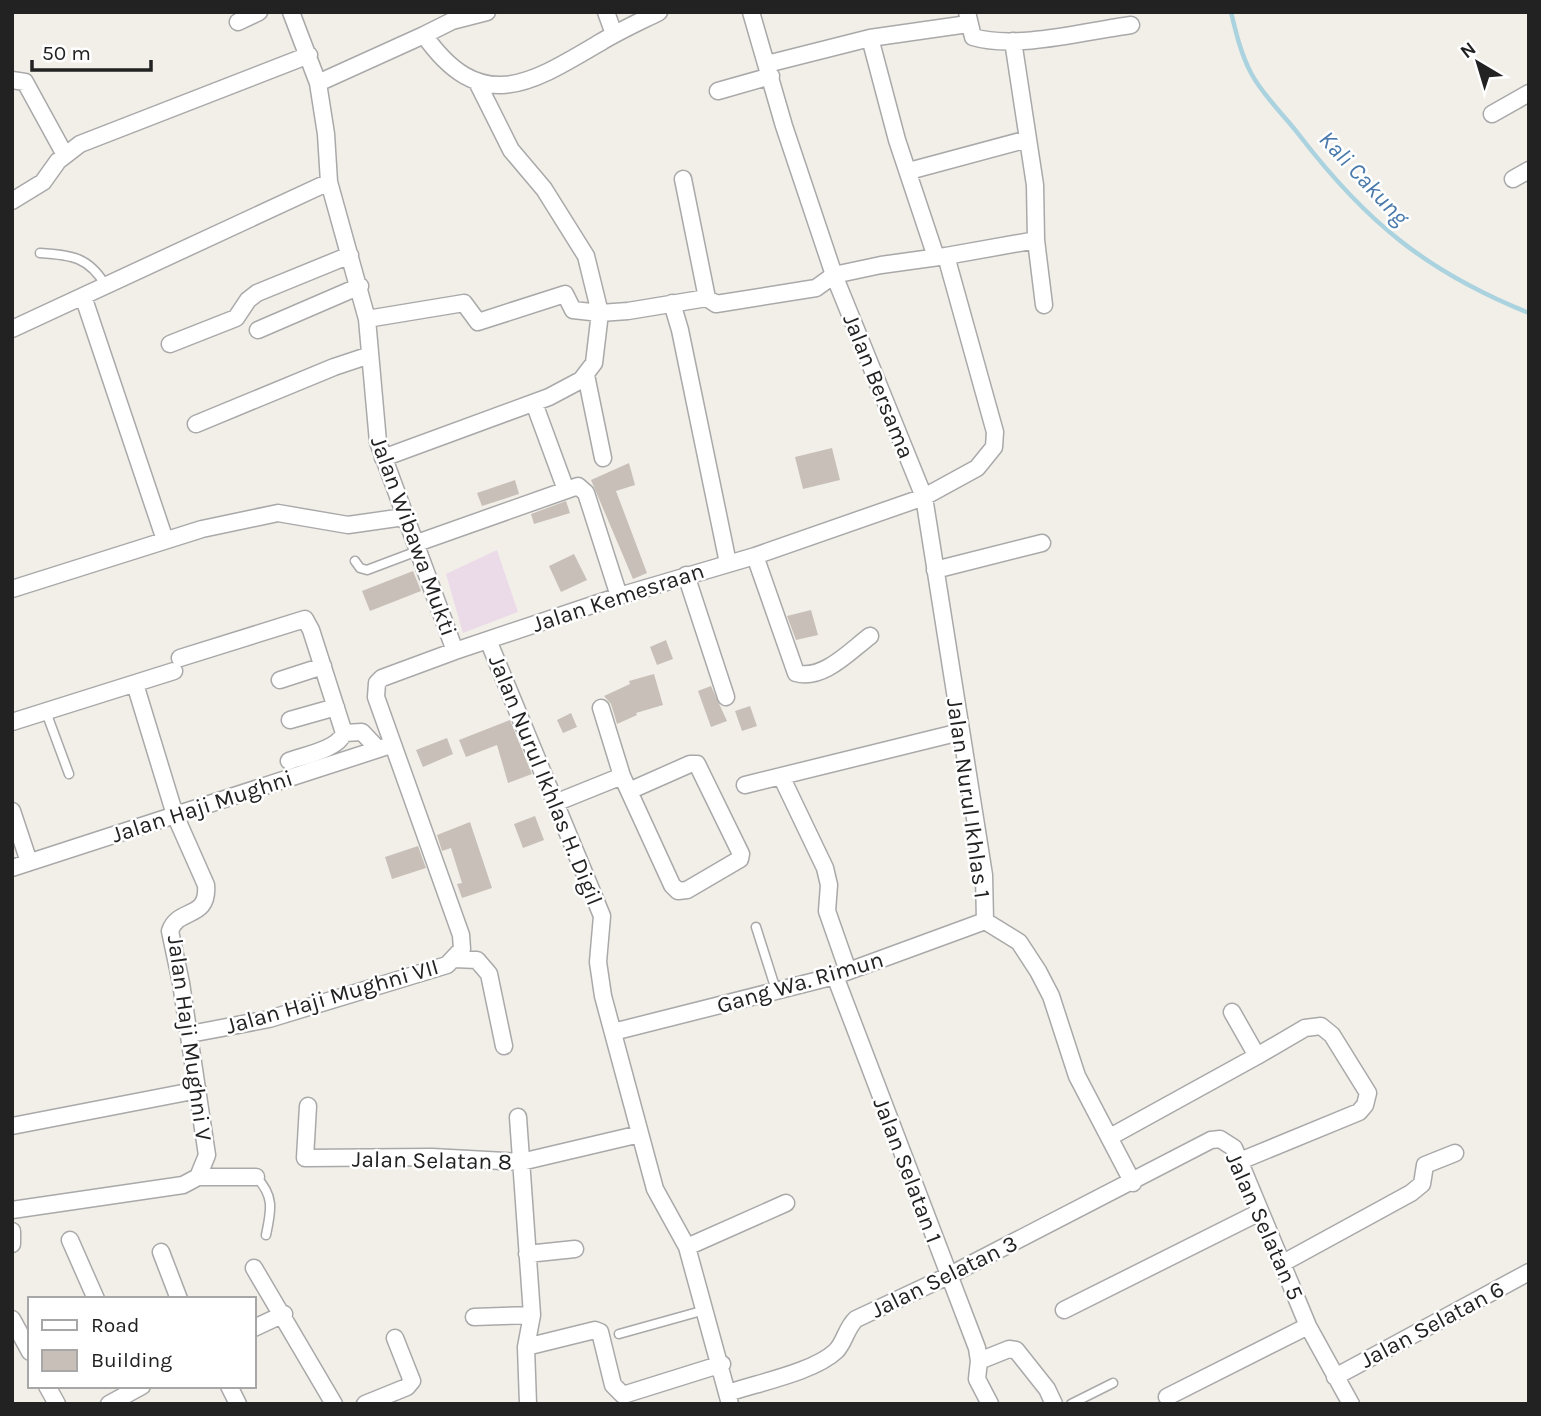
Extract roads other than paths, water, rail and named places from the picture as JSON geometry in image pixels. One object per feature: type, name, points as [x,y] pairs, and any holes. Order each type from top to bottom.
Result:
[{"type":"street","points":[[239,22],[259,12]]},
{"type":"street","name":"Jalan Wibawa Mukti","points":[[291,12],[318,83],[326,134],[329,182],[367,319],[374,423],[383,458],[404,517],[419,546],[455,651]]},
{"type":"street","points":[[318,83],[452,21],[487,12]]},
{"type":"street","points":[[606,12],[614,34]]},
{"type":"street","points":[[424,35],[449,66],[477,82],[500,85],[535,78],[659,12]]},
{"type":"street","name":"Jalan Bersama","points":[[751,12],[784,126],[834,275],[924,497]]},
{"type":"street","points":[[718,91],[769,70],[870,38],[967,18],[973,37],[1013,41],[1131,25]]},
{"type":"street","points":[[870,38],[897,140],[941,256]]},
{"type":"street","points":[[1013,41],[1035,185],[1038,226],[1035,240],[1044,305]]},
{"type":"street","points":[[12,201],[43,182],[65,155],[80,144],[309,55]]},
{"type":"street","points":[[12,79],[25,82],[65,155]]},
{"type":"street","points":[[383,458],[568,388],[586,375],[594,363],[600,313],[586,256],[544,189],[511,150],[477,82]]},
{"type":"street","points":[[1492,114],[1529,93]]},
{"type":"street","points":[[909,171],[1028,139]]},
{"type":"street","points":[[1513,179],[1529,170]]},
{"type":"street","points":[[683,179],[707,298]]},
{"type":"street","points":[[12,329],[329,182]]},
{"type":"street","points":[[367,319],[464,303],[478,322],[565,294],[573,310],[600,313],[707,298],[716,304],[816,288],[834,275],[1035,240]]},
{"type":"street","points":[[170,344],[236,318],[248,300],[257,293],[350,255]]},
{"type":"street","name":"Jalan Kemesraan","points":[[385,747],[376,697],[377,683],[388,675],[619,596],[755,556],[924,497],[977,468],[994,447],[995,432],[983,383],[941,256]]},
{"type":"street","points":[[258,330],[360,286]]},
{"type":"street","points":[[83,296],[165,540]]},
{"type":"street","points":[[671,303],[680,330],[728,563]]},
{"type":"street","points":[[196,424],[334,367],[370,355]]},
{"type":"street","points":[[586,375],[603,458]]},
{"type":"street","points":[[534,403],[572,488]]},
{"type":"street","points":[[419,546],[572,488],[586,493],[619,596]]},
{"type":"street","name":"Jalan Nurul Ikhlas 1","points":[[924,497],[984,875],[985,921],[1019,942],[1038,971],[1055,1006],[1077,1076],[1133,1183]]},
{"type":"street","points":[[12,589],[165,540],[278,513],[348,525],[404,517]]},
{"type":"street","points":[[935,570],[1042,543]]},
{"type":"street","points":[[755,556],[796,673],[807,674],[838,662],[870,636]]},
{"type":"street","points":[[686,575],[726,696]]},
{"type":"street","points":[[12,722],[135,684],[177,665],[305,619],[344,733],[341,740],[289,761]]},
{"type":"street","name":"Jalan Nurul Ikhlas H. Digil","points":[[488,640],[602,916],[599,974],[612,1032],[655,1189],[687,1247],[722,1364],[729,1398]]},
{"type":"street","points":[[280,680],[323,666]]},
{"type":"street","points":[[135,684],[175,815]]},
{"type":"street","points":[[290,720],[336,707]]},
{"type":"street","points":[[555,803],[625,783],[690,764],[697,764],[741,854],[740,859],[687,890],[678,891],[625,783],[601,708]]},
{"type":"street","points":[[344,733],[362,732],[385,747]]},
{"type":"street","points":[[745,785],[960,732]]},
{"type":"street","name":"Jalan Haji Mughni","points":[[12,868],[385,747]]},
{"type":"street","name":"Jalan Haji Mughni VII","points":[[190,1034],[269,1019],[447,965],[462,949],[461,934],[385,747]]},
{"type":"street","name":"Jalan Selatan 1","points":[[781,776],[827,874],[827,911],[842,974],[979,1360],[977,1380],[990,1404]]},
{"type":"street","points":[[12,811],[29,862]]},
{"type":"street","name":"Jalan Haji Mughni V","points":[[175,815],[205,885],[207,897],[202,906],[175,922],[170,931],[190,1034],[207,1155],[198,1177]]},
{"type":"street","name":"Gang Wa. Rimun","points":[[612,1032],[842,974],[985,921]]},
{"type":"street","points":[[455,958],[477,960],[489,974],[503,1030],[504,1046]]},
{"type":"street","points":[[1232,1012],[1257,1056]]},
{"type":"street","points":[[1110,1137],[1305,1028],[1321,1026],[1332,1035],[1368,1093],[1365,1105],[1359,1112],[1240,1161]]},
{"type":"street","points":[[12,1126],[198,1090]]},
{"type":"street","name":"Jalan Selatan 8","points":[[308,1106],[305,1158],[432,1157],[520,1162],[640,1133]]},
{"type":"street","points":[[518,1117],[532,1315],[526,1347],[528,1404]]},
{"type":"street","name":"Jalan Selatan 5","points":[[1133,1183],[1211,1140],[1227,1142],[1240,1161],[1308,1326],[1352,1404]]},
{"type":"street","points":[[1283,1263],[1411,1193],[1422,1184],[1424,1166],[1455,1153]]},
{"type":"street","points":[[12,1210],[170,1187],[198,1177],[256,1177]]},
{"type":"street","name":"Jalan Selatan 3","points":[[729,1398],[823,1360],[842,1344],[850,1325],[856,1319],[1133,1183]]},
{"type":"street","points":[[687,1247],[786,1203]]},
{"type":"street","points":[[1064,1310],[1260,1212]]},
{"type":"street","points":[[70,1240],[95,1297]]},
{"type":"street","points":[[527,1254],[575,1249]]},
{"type":"street","points":[[161,1252],[178,1297]]},
{"type":"street","points":[[254,1268],[284,1314],[334,1404]]},
{"type":"street","name":"Jalan Selatan 6","points":[[1335,1377],[1529,1272]]},
{"type":"street","points":[[256,1327],[284,1314]]},
{"type":"street","points":[[474,1317],[532,1315]]},
{"type":"street","points":[[12,1319],[28,1348]]},
{"type":"street","points":[[1167,1397],[1308,1326]]},
{"type":"street","points":[[526,1347],[595,1330],[600,1332],[613,1384],[623,1395],[722,1364]]},
{"type":"street","points":[[365,1404],[412,1381],[394,1338]]},
{"type":"street","points":[[979,1360],[1009,1349],[1016,1350],[1047,1389],[1054,1404]]},
{"type":"street","points":[[48,1388],[57,1404]]},
{"type":"street","points":[[230,1388],[238,1404]]},
{"type":"street","points":[[109,1404],[139,1391]]},
{"type":"lane","points":[[40,253],[68,255],[95,267],[106,286]]},
{"type":"lane","points":[[355,561],[360,568],[366,570],[419,546]]},
{"type":"lane","points":[[46,712],[69,774]]},
{"type":"lane","points":[[756,927],[776,990]]},
{"type":"lane","points":[[256,1177],[266,1188],[271,1200],[266,1235]]},
{"type":"lane","points":[[618,1334],[705,1310]]},
{"type":"lane","points":[[1071,1404],[1113,1383]]},
{"type":"waterway","name":"Kali Cakung","points":[[1231,12],[1247,66],[1256,81],[1349,194],[1375,219],[1429,262],[1459,280],[1529,313]]}]
